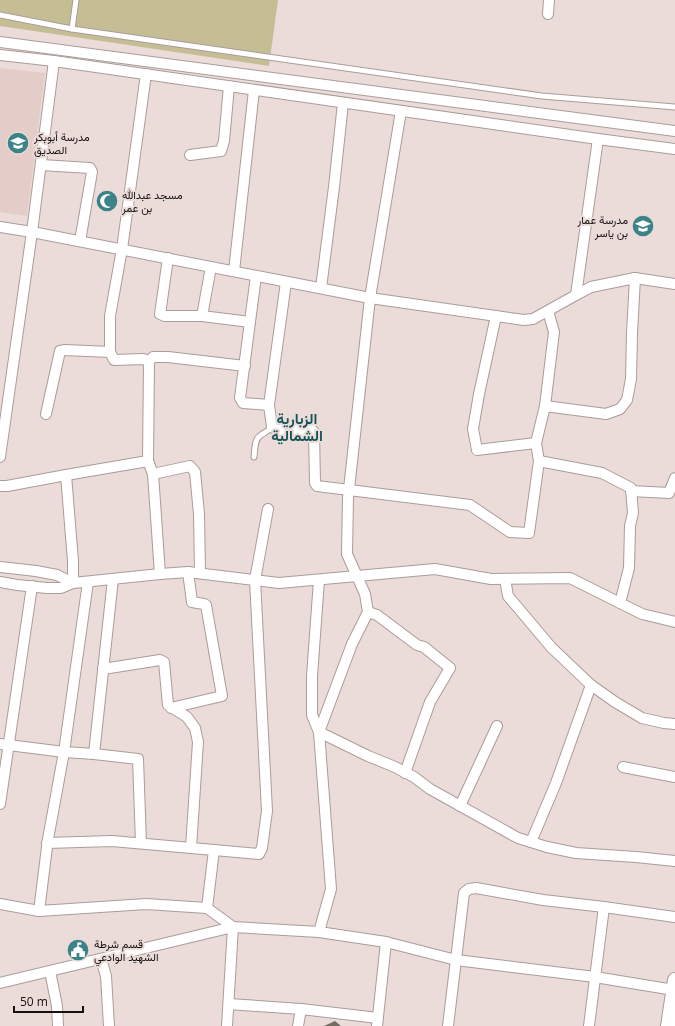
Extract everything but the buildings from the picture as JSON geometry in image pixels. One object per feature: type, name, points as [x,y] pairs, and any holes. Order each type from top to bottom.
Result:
[{"type":"street","points":[[548,14],[549,0]]},
{"type":"street","points":[[0,42],[675,131]]},
{"type":"street","points":[[0,55],[54,61],[675,149]]},
{"type":"street","points":[[0,457],[2,429],[32,232],[54,61]]},
{"type":"street","points":[[146,74],[122,249],[110,316],[110,352],[114,360],[143,359],[149,361]]},
{"type":"street","points":[[190,155],[221,152],[224,141],[230,86]]},
{"type":"street","points":[[234,271],[254,90]]},
{"type":"street","points":[[321,288],[343,103]]},
{"type":"street","points":[[319,732],[352,644],[368,612],[365,594],[347,554],[348,498],[370,298],[401,111]]},
{"type":"street","points":[[576,295],[598,139]]},
{"type":"street","points":[[41,165],[90,168],[92,172],[80,241]]},
{"type":"street","points":[[0,227],[122,249],[370,298],[524,320],[533,319],[591,287],[636,278],[675,284]]},
{"type":"street","points":[[168,258],[160,314],[165,316],[202,316],[250,322]]},
{"type":"street","points":[[202,316],[210,267]]},
{"type":"street","points":[[256,276],[240,398],[243,403],[269,405]]},
{"type":"street","points":[[545,406],[606,414],[620,409],[627,400],[631,379],[632,333],[636,278]]},
{"type":"street","points":[[286,282],[269,405],[272,426],[277,430],[312,430],[314,432],[315,483],[317,486],[470,505],[510,532],[528,533],[539,461],[536,443],[545,406],[554,332],[548,311]]},
{"type":"street","points":[[496,316],[478,394],[473,429],[477,450],[536,443]]},
{"type":"street","points":[[46,414],[60,351],[110,352]]},
{"type":"street","points":[[160,574],[153,474],[148,461],[149,361],[153,357],[168,357],[245,366]]},
{"type":"street","points":[[0,486],[148,461]]},
{"type":"street","points":[[539,461],[602,473],[631,488],[633,513],[630,526],[629,568],[620,603]]},
{"type":"street","points":[[153,474],[190,466],[195,472],[199,514],[200,573]]},
{"type":"street","points":[[66,475],[73,561],[73,583]]},
{"type":"street","points":[[631,491],[669,493],[675,478]]},
{"type":"street","points":[[47,843],[112,840],[259,854],[262,848],[267,811],[256,580],[268,509]]},
{"type":"street","points":[[0,568],[36,571],[57,575],[73,583]]},
{"type":"street","points":[[0,582],[61,588],[73,583],[188,572],[279,583],[435,569],[491,579],[570,578],[642,614],[675,622]]},
{"type":"street","points":[[171,708],[222,696],[206,605],[192,602],[188,572]]},
{"type":"street","points":[[94,754],[113,579]]},
{"type":"street","points":[[505,579],[508,596],[551,647],[591,685],[614,702],[642,718],[675,724]]},
{"type":"street","points":[[319,580],[312,676],[312,715],[319,732],[331,889],[319,932]]},
{"type":"street","points":[[39,910],[47,843],[64,752],[88,582]]},
{"type":"street","points":[[0,804],[4,745],[32,586]]},
{"type":"street","points":[[368,612],[377,615],[417,646],[424,647],[450,668],[430,702],[405,773]]},
{"type":"street","points":[[103,669],[160,660],[164,662],[168,705],[187,717],[195,728],[198,742],[191,848]]},
{"type":"street","points":[[531,842],[556,783],[591,685]]},
{"type":"street","points":[[460,806],[497,726]]},
{"type":"street","points":[[319,732],[405,773],[430,789],[518,838],[547,847],[576,853],[675,861]]},
{"type":"street","points":[[4,745],[138,759],[141,843]]},
{"type":"street","points":[[623,767],[675,777]]},
{"type":"street","points":[[207,908],[214,850]]},
{"type":"street","points":[[448,1026],[464,893],[469,889],[476,888],[543,900],[675,917]]},
{"type":"street","points":[[0,904],[39,910],[146,904],[207,908],[233,927]]},
{"type":"street","points":[[589,1026],[604,907]]},
{"type":"street","points":[[227,1026],[233,927]]},
{"type":"street","points":[[0,983],[233,927],[319,932],[386,942],[456,960],[674,985],[668,1026]]},
{"type":"street","points":[[229,1004],[301,1009],[377,1022],[386,942]]},
{"type":"street","points":[[101,959],[106,976],[109,1026]]},
{"type":"street","points":[[50,971],[57,1006],[58,1026]]},
{"type":"street","points":[[298,1026],[301,1009]]},
{"type":"lane","points":[[72,29],[76,0]]},
{"type":"lane","points":[[0,15],[72,29],[542,96],[675,107]]},
{"type":"lane","points":[[254,457],[256,440],[260,435],[269,431],[272,426]]},
{"type":"shaded area","points":[[0,0],[278,0],[269,66],[0,26]]},
{"type":"shaded area","name":"مدرسة أبوبكر الصديق","points":[[0,68],[45,73],[27,216],[0,212]]},
{"type":"place","name":"مدرسة أبوبكر الصديق","points":[[18,143]]},
{"type":"place","name":"مسجد عبدالله بن عمر","points":[[107,201]]},
{"type":"place","name":"مدرسة عمار بن ياسر","points":[[643,226]]},
{"type":"place","name":"قسم شرطة الشهيد الوادعي","points":[[78,950]]},
{"type":"district","name":"الزبارية الشمالية","points":[[297,428]]}]
